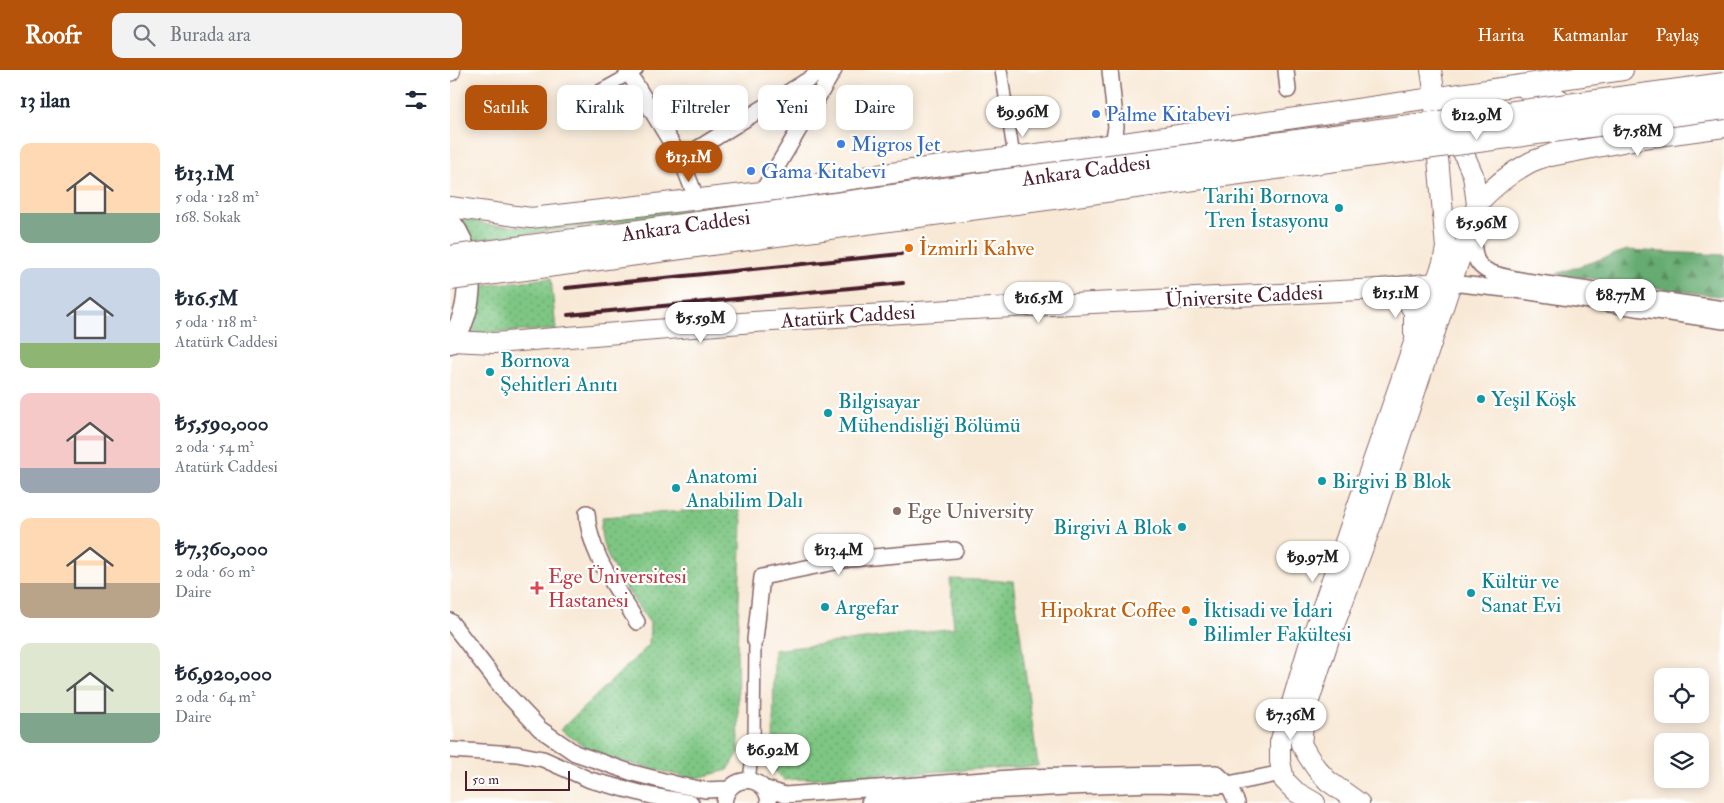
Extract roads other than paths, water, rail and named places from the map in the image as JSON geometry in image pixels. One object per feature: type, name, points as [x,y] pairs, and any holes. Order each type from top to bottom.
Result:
[{"type":"highway","name":"Ankara Caddesi","points":[[450,258],[1724,85]]},
{"type":"highway","name":"Ankara Caddesi","points":[[450,278],[1724,107]]},
{"type":"main road","points":[[1359,803],[1328,781],[1312,762],[1301,744],[1304,716],[1329,639],[1369,530],[1443,283],[1443,263],[1446,248],[1436,135],[1435,97],[1431,70]]},
{"type":"main road","name":"Ankara Caddesi","points":[[450,207],[531,218],[697,200],[1113,144],[1623,70]]},
{"type":"main road","points":[[1623,70],[1605,82],[1599,90],[1599,116],[1604,128],[1611,134],[1622,138],[1643,138]]},
{"type":"main road","points":[[1512,87],[1541,90],[1557,97],[1571,112],[1572,120],[1568,139],[1561,149],[1547,157]]},
{"type":"main road","points":[[1315,803],[1296,792],[1283,773],[1280,743],[1308,648],[1414,340],[1471,227],[1477,204],[1473,175],[1445,109],[1435,97]]},
{"type":"main road","points":[[1477,204],[1497,186],[1530,162],[1643,138],[1724,127]]},
{"type":"main road","points":[[450,223],[456,231],[465,255],[468,302],[463,322],[450,342]]},
{"type":"main road","name":"Üniversite Caddesi","points":[[1126,302],[1392,289],[1443,283]]},
{"type":"main road","points":[[1392,289],[1407,300],[1414,312],[1414,340]]},
{"type":"main road","name":"Atatürk Caddesi","points":[[450,342],[494,343],[961,309],[1126,302]]},
{"type":"main road","points":[[1283,773],[1312,762]]},
{"type":"street","points":[[681,159],[824,70]]},
{"type":"street","points":[[762,192],[834,70]]},
{"type":"street","points":[[1001,70],[1014,157]]},
{"type":"street","points":[[1110,70],[1116,127],[1113,144]]},
{"type":"street","points":[[1286,70],[1288,90]]},
{"type":"street","points":[[609,85],[631,71],[681,159],[697,200]]},
{"type":"street","points":[[1471,227],[1476,258],[1484,269],[1492,273],[1525,281],[1724,308]]},
{"type":"street","points":[[1443,283],[1523,291],[1724,321]]},
{"type":"street","points":[[587,513],[596,554],[637,622]]},
{"type":"street","points":[[749,780],[754,740],[756,640],[762,577],[850,559],[955,550]]},
{"type":"street","points":[[450,621],[505,692],[540,729],[575,753],[633,773],[726,796],[739,781],[749,780],[785,796],[1023,777],[1216,773],[1228,784],[1237,803]]},
{"type":"street","points":[[450,750],[517,754],[543,758],[590,780],[652,796],[691,803]]},
{"type":"street","points":[[868,803],[970,792],[1029,796],[1153,784],[1218,786],[1283,773]]},
{"type":"street","points":[[764,788],[769,798],[769,803]]},
{"type":"railway","points":[[566,288],[901,254]]},
{"type":"railway","points":[[568,315],[903,283]]},
{"type":"place","name":"Palme Kitabevi","points":[[1096,114]]},
{"type":"place","name":"Migros Jet","points":[[841,144]]},
{"type":"place","name":"Gama Kitabevi","points":[[751,171]]},
{"type":"place","name":"Tarihi Bornova Tren İstasyonu","points":[[1339,208]]},
{"type":"place","name":"İzmirli Kahve","points":[[909,248]]},
{"type":"place","name":"Bornova Şehitleri Anıtı","points":[[490,372]]},
{"type":"place","name":"Yeşil Köşk","points":[[1481,399]]},
{"type":"place","name":"Bilgisayar Mühendisliği Bölümü","points":[[828,413]]},
{"type":"place","name":"Birgivi B Blok","points":[[1322,481]]},
{"type":"place","name":"Anatomi Anabilim Dalı","points":[[676,488]]},
{"type":"place","name":"Ege University","points":[[897,511]]},
{"type":"place","name":"Birgivi A Blok","points":[[1182,527]]},
{"type":"place","name":"Ege Üniversitesi Hastanesi","points":[[537,588]]},
{"type":"place","name":"Kültür ve Sanat Evi","points":[[1471,593]]},
{"type":"place","name":"Argefar","points":[[825,607]]},
{"type":"place","name":"Hipokrat Coffee","points":[[1186,610]]},
{"type":"place","name":"İktisadi ve İdari Bilimler Fakültesi","points":[[1193,622]]}]
